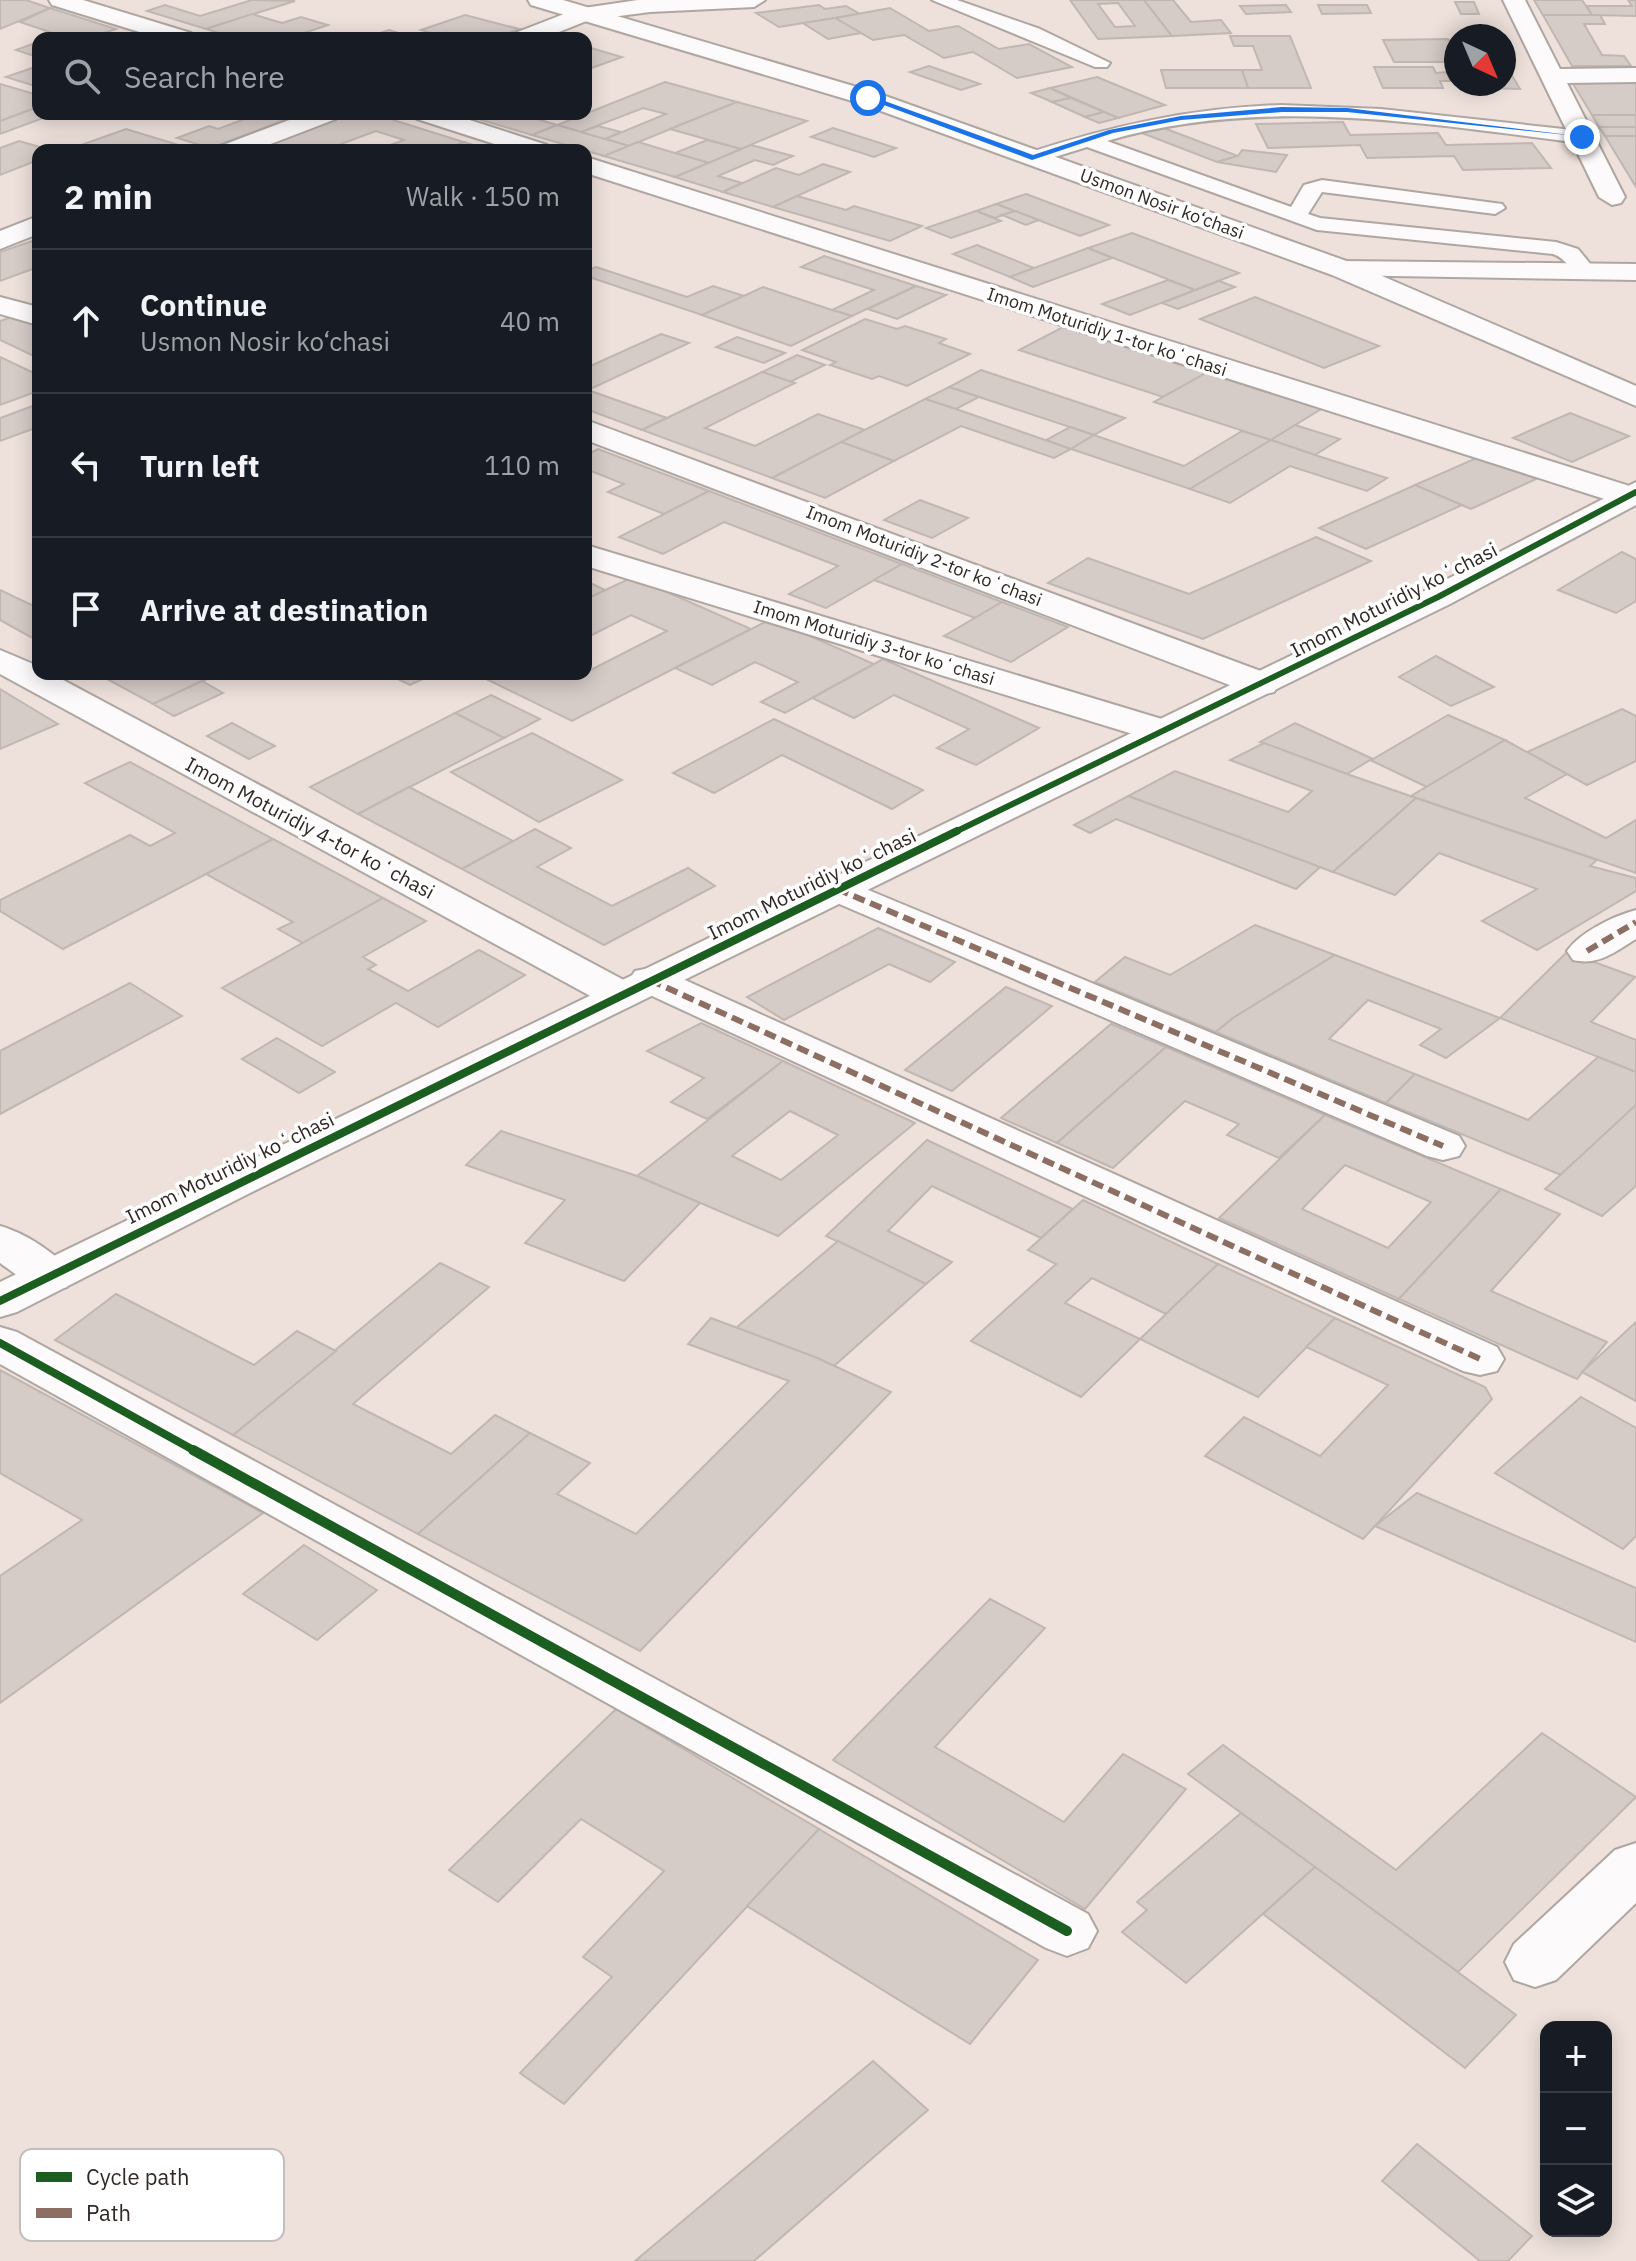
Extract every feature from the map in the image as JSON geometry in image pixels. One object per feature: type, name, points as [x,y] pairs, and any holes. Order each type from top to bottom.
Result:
[{"type":"street","points":[[60,0],[164,32]]},
{"type":"street","name":"Usmon Nosir ko‘chasi","points":[[539,0],[868,98],[1342,269],[1636,397]]},
{"type":"street","points":[[538,32],[585,14],[650,5],[754,0]]},
{"type":"street","points":[[1514,0],[1612,197]]},
{"type":"street","points":[[1552,76],[1636,75]]},
{"type":"street","points":[[248,144],[311,120]]},
{"type":"street","points":[[445,120],[519,144]]},
{"type":"street","name":"Imom Moturidiy 1-tor koʻchasi","points":[[592,167],[1632,494]]},
{"type":"street","points":[[0,208],[32,221]]},
{"type":"street","points":[[0,241],[32,226]]},
{"type":"street","points":[[1342,269],[1636,272]]},
{"type":"street","name":"Imom Moturidiy 2-tor koʻchasi","points":[[592,431],[1261,684]]},
{"type":"street","name":"Imom Moturidiy koʻchasi","points":[[0,1301],[635,987],[1261,684],[1632,494]]},
{"type":"street","name":"Imom Moturidiy 3-tor koʻchasi","points":[[592,557],[1162,731]]},
{"type":"street","name":"Imom Moturidiy 4-tor koʻchasi","points":[[0,660],[32,676]]},
{"type":"street","name":"Imom Moturidiy 4-tor koʻchasi","points":[[39,680],[635,987],[1480,1359]]},
{"type":"street","points":[[837,889],[1443,1146]]},
{"type":"street","points":[[1587,951],[1636,922]]},
{"type":"street","points":[[0,1241],[50,1276]]},
{"type":"street","points":[[0,1343],[1067,1931]]},
{"type":"street","points":[[1535,1962],[1636,1867]]},
{"type":"lane","points":[[941,0],[1034,33],[1101,63]]},
{"type":"lane","points":[[1032,158],[1087,140],[1181,118],[1282,109],[1347,110],[1582,137]]},
{"type":"lane","points":[[1087,140],[1334,227],[1556,248],[1571,253],[1586,272]]},
{"type":"lane","points":[[1296,216],[1311,189],[1322,186],[1495,208]]},
{"type":"building","points":[[0,0],[26,0],[50,8],[0,29]]},
{"type":"building","points":[[252,0],[295,1],[206,29],[147,11],[165,5],[200,16]]},
{"type":"building","points":[[1070,0],[1144,0],[1172,36],[1098,39]],"holes":[[[1118,3],[1135,26],[1115,27],[1098,4]]]},
{"type":"building","points":[[1144,0],[1173,0],[1191,22],[1221,20],[1231,33],[1172,36]]},
{"type":"building","points":[[1534,0],[1582,0],[1592,15],[1543,15]]},
{"type":"building","points":[[1628,0],[1636,0],[1636,16],[1592,15],[1587,6],[1632,6]]},
{"type":"building","points":[[1455,2],[1474,2],[1479,14],[1461,14]]},
{"type":"building","points":[[819,5],[825,9],[846,6],[860,14],[779,27],[756,13]]},
{"type":"building","points":[[1286,5],[1291,12],[1246,14],[1240,6]]},
{"type":"building","points":[[1318,5],[1367,5],[1371,13],[1322,14]]},
{"type":"building","points":[[50,8],[116,29],[107,32],[50,32],[20,22]]},
{"type":"building","points":[[890,8],[929,31],[958,26],[999,49],[1029,44],[1072,67],[1017,78],[973,52],[944,58],[904,35],[873,40],[835,18]]},
{"type":"building","points":[[252,14],[282,23],[301,17],[328,25],[307,32],[216,32],[206,29]]},
{"type":"building","points":[[465,15],[519,29],[511,32],[421,30]]},
{"type":"building","points":[[1543,15],[1600,15],[1605,24],[1584,24],[1602,55],[1624,56],[1631,66],[1572,66]]},
{"type":"building","points":[[835,18],[861,33],[828,39],[803,23]]},
{"type":"building","points":[[1230,36],[1290,36],[1311,88],[1248,88],[1242,70],[1262,70],[1253,46],[1234,46]]},
{"type":"building","points":[[1444,39],[1444,62],[1394,62],[1383,40]]},
{"type":"building","points":[[32,44],[32,55],[16,50]]},
{"type":"building","points":[[592,48],[622,57],[592,68]]},
{"type":"building","points":[[929,66],[980,84],[961,90],[910,72]]},
{"type":"building","points":[[1374,67],[1433,67],[1436,73],[1444,72],[1444,81],[1440,81],[1443,88],[1383,88]]},
{"type":"building","points":[[32,68],[32,85],[6,77]]},
{"type":"building","points":[[1161,70],[1242,70],[1248,88],[1166,88]]},
{"type":"building","points":[[1097,77],[1165,105],[1118,118],[1050,88]]},
{"type":"building","points":[[665,82],[737,102],[629,146],[605,139],[666,114],[643,108],[581,132],[557,125],[570,120],[592,120],[592,111]]},
{"type":"building","points":[[1572,82],[1636,82],[1636,115],[1592,115]]},
{"type":"building","points":[[0,84],[32,93],[32,109],[0,121]]},
{"type":"building","points":[[1050,88],[1071,98],[1052,102],[1031,93]]},
{"type":"building","points":[[1071,98],[1104,112],[1085,117],[1052,102]]},
{"type":"building","points":[[737,102],[807,121],[741,149],[670,129]]},
{"type":"building","points":[[32,109],[32,120],[38,120],[0,134],[0,121]]},
{"type":"building","points":[[1104,112],[1118,118],[1099,123],[1085,117]]},
{"type":"building","points":[[1592,115],[1636,115],[1636,127],[1599,127]]},
{"type":"building","points":[[242,120],[285,120],[221,144],[197,144],[177,138],[209,126],[218,129]]},
{"type":"building","points":[[325,120],[393,120],[464,142],[393,144],[404,140],[376,131],[341,144],[262,143]]},
{"type":"building","points":[[481,120],[540,120],[557,125],[532,135]]},
{"type":"building","points":[[1343,122],[1350,135],[1438,133],[1446,145],[1532,143],[1551,168],[1463,170],[1454,156],[1367,158],[1360,145],[1268,148],[1256,124]]},
{"type":"building","points":[[557,125],[629,146],[604,156],[592,152],[592,144],[563,144],[532,135]]},
{"type":"building","points":[[598,126],[621,132],[605,139],[581,132]]},
{"type":"building","points":[[1161,127],[1238,156],[1217,162],[1142,133]]},
{"type":"building","points":[[1599,127],[1636,127],[1636,136],[1605,136]]},
{"type":"building","points":[[833,128],[896,148],[874,157],[811,137]]},
{"type":"building","points":[[126,129],[175,144],[84,144]]},
{"type":"building","points":[[1605,136],[1636,136],[1636,187]]},
{"type":"building","points":[[707,140],[741,149],[709,163],[675,153]]},
{"type":"building","points":[[19,141],[32,145],[32,162],[0,175],[0,148]]},
{"type":"building","points":[[638,142],[709,163],[675,177],[604,156]]},
{"type":"building","points":[[751,145],[793,156],[773,165],[755,160],[718,176],[742,183],[723,192],[675,177]]},
{"type":"building","points":[[1242,150],[1287,155],[1276,172],[1217,162],[1238,156]]},
{"type":"building","points":[[823,164],[850,172],[773,207],[723,192],[776,168],[799,175]]},
{"type":"building","points":[[1026,194],[1109,225],[1080,236],[996,204]]},
{"type":"building","points":[[797,196],[846,210],[854,206],[922,226],[890,241],[773,207]]},
{"type":"building","points":[[996,204],[1015,211],[995,218],[976,211]]},
{"type":"building","points":[[976,211],[1001,221],[951,238],[926,228]]},
{"type":"building","points":[[1015,211],[1039,220],[1026,225],[1002,215]]},
{"type":"building","points":[[1132,233],[1239,273],[1195,290],[1088,248]]},
{"type":"building","points":[[32,241],[32,269],[0,281],[0,252]]},
{"type":"building","points":[[977,245],[1034,268],[1010,277],[953,254]]},
{"type":"building","points":[[1088,248],[1112,258],[1033,287],[1010,277]]},
{"type":"building","points":[[824,256],[916,286],[852,316],[832,310],[874,290],[801,267]]},
{"type":"building","points":[[596,267],[687,297],[713,286],[744,296],[702,315],[592,278],[592,269]]},
{"type":"building","points":[[1168,280],[1195,290],[1130,315],[1102,304]]},
{"type":"building","points":[[1219,281],[1235,287],[1178,309],[1162,303]]},
{"type":"building","points":[[916,286],[946,295],[897,319],[868,309]]},
{"type":"building","points":[[763,287],[852,316],[791,346],[702,315]]},
{"type":"building","points":[[1255,297],[1379,346],[1324,368],[1200,319]]},
{"type":"building","points":[[15,316],[32,324],[32,355],[0,340],[0,321]]},
{"type":"building","points":[[865,319],[897,329],[905,326],[946,339],[939,343],[970,354],[907,386],[879,376],[872,379],[830,365],[836,362],[802,350]]},
{"type":"building","points":[[1063,327],[1206,373],[1163,397],[1019,350]]},
{"type":"building","points":[[661,334],[689,343],[592,388],[592,365]]},
{"type":"building","points":[[737,337],[785,353],[764,363],[716,347]]},
{"type":"building","points":[[797,355],[825,365],[790,382],[762,372]]},
{"type":"building","points":[[0,357],[32,372],[32,393],[0,405]]},
{"type":"building","points":[[981,370],[1125,418],[1094,435],[949,387]]},
{"type":"building","points":[[762,372],[795,383],[705,428],[755,446],[818,414],[865,430],[772,478],[642,430]]},
{"type":"building","points":[[1206,373],[1321,409],[1271,440],[1154,402]]},
{"type":"building","points":[[949,387],[979,397],[956,409],[925,399]]},
{"type":"building","points":[[592,391],[667,418],[642,430],[592,411]]},
{"type":"building","points":[[925,399],[1071,449],[1054,458],[961,426],[894,461],[841,442]]},
{"type":"building","points":[[32,406],[32,429],[0,441],[0,418]]},
{"type":"building","points":[[1570,413],[1629,436],[1572,462],[1513,438]]},
{"type":"building","points":[[1295,425],[1340,439],[1315,455],[1271,440]]},
{"type":"building","points":[[1070,427],[1094,435],[1071,449],[1046,440]]},
{"type":"building","points":[[1242,431],[1271,440],[1190,489],[1071,449],[1094,435],[1184,466]]},
{"type":"building","points":[[1271,440],[1387,478],[1367,491],[1290,466],[1230,503],[1190,489]]},
{"type":"building","points":[[841,442],[894,461],[825,498],[772,478]]},
{"type":"building","points":[[598,449],[709,491],[664,514],[608,492],[624,484],[592,471],[592,452]]},
{"type":"building","points":[[1481,456],[1536,479],[1471,509],[1415,485]]},
{"type":"building","points":[[1415,485],[1462,505],[1366,549],[1319,528]]},
{"type":"building","points":[[709,491],[902,564],[826,608],[789,594],[838,566],[724,522],[663,554],[619,537]]},
{"type":"building","points":[[920,500],[968,518],[932,538],[884,520]]},
{"type":"building","points":[[1316,537],[1371,561],[1203,639],[1048,583],[1088,558],[1189,594]]},
{"type":"building","points":[[1622,552],[1636,559],[1636,601],[1616,613],[1558,590]]},
{"type":"building","points":[[902,564],[1002,602],[975,618],[874,580]]},
{"type":"building","points":[[633,577],[751,629],[572,721],[488,680],[592,680],[592,669],[667,631],[631,615],[592,635],[592,596]]},
{"type":"building","points":[[592,584],[605,590],[592,596]]},
{"type":"building","points":[[0,590],[32,605],[32,638],[0,620]]},
{"type":"building","points":[[1002,602],[1068,627],[1011,662],[944,636]]},
{"type":"building","points":[[771,619],[874,664],[785,713],[761,702],[798,682],[755,662],[712,685],[675,668]]},
{"type":"building","points":[[1436,656],[1494,687],[1451,706],[1399,677]]},
{"type":"building","points":[[883,659],[1039,728],[976,765],[937,748],[969,729],[894,695],[854,718],[812,698]]},
{"type":"building","points":[[109,680],[205,680],[153,704]]},
{"type":"building","points":[[400,680],[421,680],[410,685]]},
{"type":"building","points":[[202,681],[223,693],[174,716],[153,704]]},
{"type":"building","points":[[0,689],[58,724],[0,749]]},
{"type":"building","points":[[491,695],[540,719],[504,738],[455,713]]},
{"type":"building","points":[[1622,709],[1636,716],[1636,761],[1587,785],[1527,752]]},
{"type":"building","points":[[455,713],[504,738],[358,814],[310,787]]},
{"type":"building","points":[[1448,715],[1505,740],[1427,787],[1370,760],[1347,774],[1260,742],[1295,723],[1373,759]]},
{"type":"building","points":[[774,719],[923,790],[892,809],[782,755],[714,793],[673,773]]},
{"type":"building","points":[[232,723],[275,746],[249,759],[207,736]]},
{"type":"building","points":[[532,733],[622,780],[539,822],[451,772]]},
{"type":"building","points":[[1505,740],[1567,774],[1525,798],[1606,838],[1636,820],[1636,873],[1411,796]]},
{"type":"building","points":[[1264,743],[1416,798],[1333,872],[1128,796],[1175,771],[1288,812],[1312,791],[1230,760]]},
{"type":"building","points":[[130,762],[273,839],[63,949],[0,911],[0,900],[130,835],[150,846],[175,833],[85,783]]},
{"type":"building","points":[[409,787],[513,841],[462,869],[358,814]]},
{"type":"building","points":[[1128,796],[1320,867],[1296,889],[1116,819],[1090,833],[1074,825]]},
{"type":"building","points":[[1416,798],[1597,860],[1590,866],[1636,878],[1636,891],[1537,950],[1482,921],[1537,889],[1439,853],[1395,895],[1333,872]]},
{"type":"building","points":[[535,829],[571,848],[537,867],[612,906],[688,868],[715,886],[604,945],[462,869]]},
{"type":"building","points":[[273,839],[383,898],[303,943],[278,929],[293,922],[206,874]]},
{"type":"building","points":[[383,898],[426,921],[363,957],[376,965],[368,969],[408,991],[479,950],[525,975],[438,1027],[396,1003],[322,1046],[222,988]]},
{"type":"building","points":[[1255,925],[1335,955],[1233,1018],[1216,1032],[1095,982],[1125,957],[1170,975]]},
{"type":"building","points":[[878,928],[955,962],[930,982],[889,964],[784,1020],[747,997]]},
{"type":"building","points":[[1567,952],[1635,977],[1591,1022],[1636,1040],[1636,1072],[1500,1018]]},
{"type":"building","points":[[1335,955],[1500,1018],[1446,1058],[1420,1045],[1441,1029],[1368,1000],[1329,1039],[1415,1074],[1386,1103],[1216,1032],[1233,1018]]},
{"type":"building","points":[[130,983],[182,1016],[0,1114],[0,1051]]},
{"type":"building","points":[[1006,987],[1052,1006],[952,1091],[905,1070]]},
{"type":"building","points":[[701,1023],[783,1061],[707,1119],[671,1102],[704,1078],[647,1051]]},
{"type":"building","points":[[1111,1024],[1166,1047],[1057,1143],[1001,1118]]},
{"type":"building","points":[[277,1038],[335,1072],[299,1093],[242,1059]]},
{"type":"building","points":[[1166,1047],[1325,1115],[1279,1158],[1227,1135],[1239,1124],[1185,1101],[1113,1168],[1057,1143]]},
{"type":"building","points":[[1598,1057],[1636,1072],[1636,1105],[1561,1175],[1386,1103],[1415,1074],[1528,1120]]},
{"type":"building","points":[[783,1061],[915,1123],[778,1236],[637,1176]],"holes":[[[790,1111],[838,1135],[781,1180],[732,1156]]]},
{"type":"building","points":[[1636,1105],[1636,1186],[1602,1216],[1545,1189]]},
{"type":"building","points":[[1325,1115],[1501,1189],[1399,1299],[1219,1218]],"holes":[[[1345,1165],[1431,1202],[1388,1248],[1302,1209]]]},
{"type":"building","points":[[501,1131],[637,1176],[700,1203],[624,1281],[525,1243],[565,1200],[466,1165]]},
{"type":"building","points":[[927,1140],[1073,1209],[1041,1238],[932,1186],[888,1231],[952,1262],[926,1284],[826,1236]]},
{"type":"building","points":[[1501,1189],[1560,1214],[1491,1291],[1607,1342],[1577,1379],[1399,1299]]},
{"type":"building","points":[[1083,1200],[1218,1264],[1166,1314],[1092,1278],[1065,1303],[1140,1339],[1081,1397],[971,1341],[1056,1264],[1028,1250]]},
{"type":"building","points":[[838,1241],[926,1284],[834,1366],[736,1328]]},
{"type":"building","points":[[440,1263],[489,1287],[353,1404],[451,1454],[495,1415],[530,1433],[418,1534],[233,1435]]},
{"type":"building","points":[[1218,1264],[1335,1318],[1258,1397],[1140,1339]]},
{"type":"building","points":[[116,1294],[254,1365],[297,1331],[336,1351],[233,1435],[55,1340]]},
{"type":"building","points":[[711,1318],[815,1357],[891,1392],[640,1651],[418,1534],[530,1433],[590,1463],[557,1494],[636,1534],[789,1381],[688,1344]]},
{"type":"building","points":[[1335,1318],[1485,1387],[1492,1399],[1363,1539],[1205,1456],[1244,1417],[1320,1456],[1388,1385],[1306,1347]]},
{"type":"building","points":[[1636,1322],[1636,1401],[1582,1372]]},
{"type":"building","points":[[0,1370],[263,1513],[0,1703],[0,1576],[82,1520],[0,1473]]},
{"type":"building","points":[[1581,1397],[1636,1428],[1636,1536],[1623,1549],[1495,1473]]},
{"type":"building","points":[[1417,1493],[1636,1588],[1636,1642],[1375,1526]]},
{"type":"building","points":[[304,1545],[377,1590],[317,1640],[243,1594]]},
{"type":"building","points":[[990,1599],[1045,1628],[935,1747],[1064,1822],[1123,1754],[1186,1789],[1085,1909],[833,1760]]},
{"type":"building","points":[[616,1709],[819,1829],[564,2104],[520,2073],[612,1977],[583,1957],[664,1871],[581,1819],[498,1902],[449,1870]]},
{"type":"building","points":[[1542,1733],[1636,1797],[1458,1972],[1188,1774],[1223,1745],[1396,1870]]},
{"type":"building","points":[[1241,1813],[1315,1867],[1186,1983],[1122,1932],[1147,1910],[1137,1902]]},
{"type":"building","points":[[819,1829],[1038,1960],[970,2044],[747,1906]]},
{"type":"building","points":[[1315,1867],[1516,2015],[1465,2068],[1263,1914]]},
{"type":"building","points":[[873,2061],[928,2110],[754,2261],[635,2261]]},
{"type":"building","points":[[1417,2144],[1532,2236],[1508,2261],[1480,2261],[1382,2181]]},
{"type":"marked path","points":[[837,889],[1443,1146]]},
{"type":"marked path","points":[[1587,951],[1636,922]]},
{"type":"marked path","points":[[650,980],[1480,1359]]},
{"type":"cycle path","points":[[0,1301],[230,1185],[1438,597],[1636,492]]},
{"type":"cycle path","points":[[0,1343],[1067,1931]]},
{"type":"route","points":[[868,98],[1032,158],[1112,132],[1181,118],[1282,109],[1347,110],[1582,137]]}]
